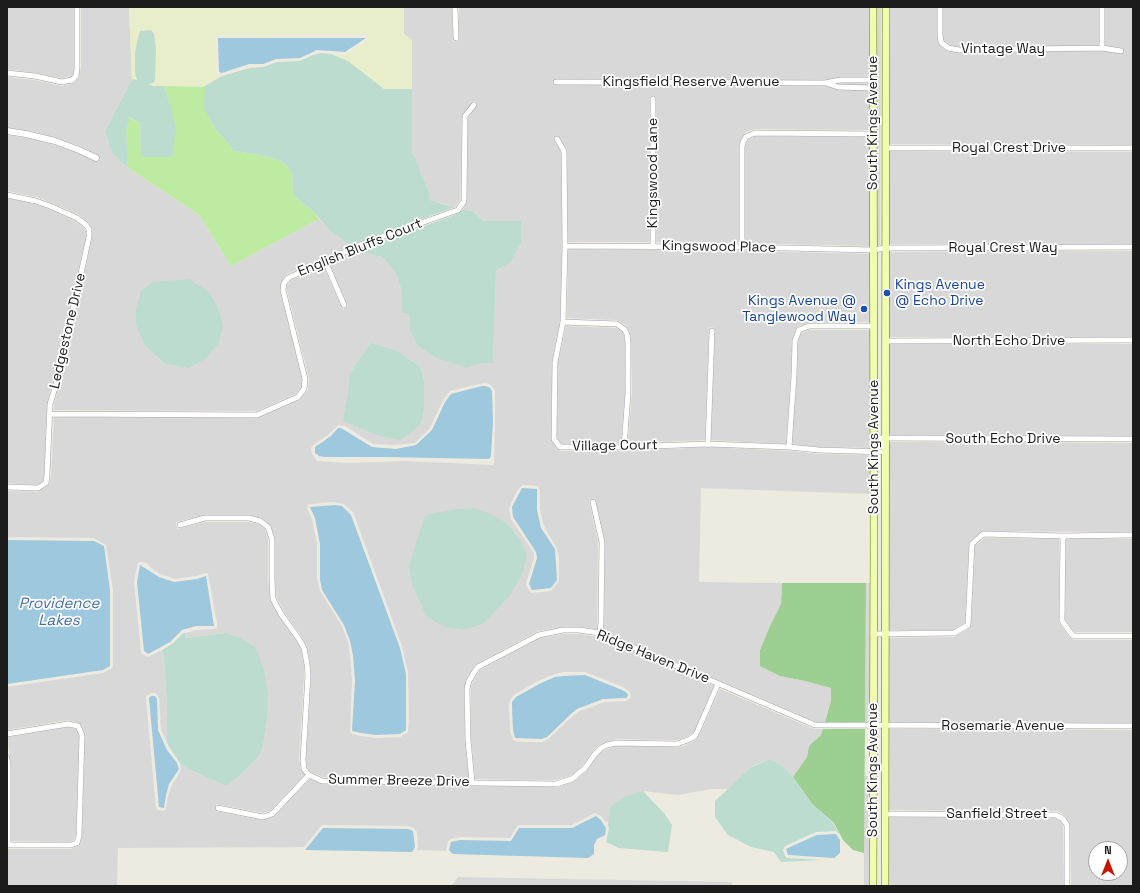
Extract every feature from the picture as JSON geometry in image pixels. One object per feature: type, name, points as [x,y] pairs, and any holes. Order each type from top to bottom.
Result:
[{"type":"main road","name":"South Kings Avenue","points":[[873,7],[873,886]]},
{"type":"main road","name":"South Kings Avenue","points":[[886,7],[886,886]]},
{"type":"main road","points":[[874,537],[886,537]]},
{"type":"street","points":[[7,73],[35,76],[62,82],[72,80],[76,76],[77,69],[77,7]]},
{"type":"street","points":[[455,7],[456,38]]},
{"type":"street","name":"Vintage Way","points":[[940,7],[940,38],[941,42],[948,48],[959,50],[1102,48],[1121,51]]},
{"type":"street","points":[[1102,7],[1102,48]]},
{"type":"street","name":"Kingsfield Reserve Avenue","points":[[556,82],[825,83],[840,80],[873,80]]},
{"type":"street","name":"Kingsfield Reserve Avenue","points":[[825,83],[838,87],[873,88]]},
{"type":"street","name":"Kingswood Lane","points":[[653,99],[653,246]]},
{"type":"street","name":"English Bluffs Court","points":[[50,414],[257,415],[298,397],[304,389],[306,379],[284,290],[284,283],[288,278],[367,242],[458,210],[464,201],[465,116],[474,105]]},
{"type":"street","points":[[7,131],[55,141],[96,158]]},
{"type":"street","points":[[742,247],[742,146],[743,142],[750,134],[873,134]]},
{"type":"street","name":"Village Court","points":[[557,139],[564,151],[565,246],[563,322],[555,362],[554,439],[560,447],[624,447],[708,444],[886,452]]},
{"type":"street","name":"Royal Crest Drive","points":[[886,148],[1133,148]]},
{"type":"street","name":"Ledgestone Drive","points":[[7,195],[22,197],[50,206],[77,218],[86,224],[89,229],[89,237],[58,378],[50,404],[48,476],[46,483],[38,488],[7,487]]},
{"type":"street","name":"Kingswood Place","points":[[565,246],[742,247],[873,250]]},
{"type":"street","name":"Royal Crest Way","points":[[873,250],[886,248],[1133,247]]},
{"type":"street","points":[[325,261],[344,305]]},
{"type":"street","points":[[563,322],[617,324],[624,329],[627,334],[628,393],[624,447]]},
{"type":"street","points":[[789,447],[795,341],[799,330],[809,326],[874,326]]},
{"type":"street","points":[[708,444],[712,331]]},
{"type":"street","name":"North Echo Drive","points":[[886,341],[1133,340]]},
{"type":"street","name":"South Echo Drive","points":[[874,438],[1133,440]]},
{"type":"street","points":[[593,502],[602,542],[600,633]]},
{"type":"street","name":"Summer Breeze Drive","points":[[180,525],[205,518],[249,518],[260,520],[268,527],[272,539],[272,579],[274,599],[281,614],[304,648],[307,664],[308,675],[303,760],[304,769],[309,775],[322,781],[556,784],[572,779],[585,768],[594,754],[607,745],[616,743],[677,744],[695,736],[718,684]]},
{"type":"street","points":[[873,634],[954,634],[968,625],[972,544],[983,534],[1063,536],[1133,535]]},
{"type":"street","points":[[1063,536],[1062,621],[1073,636],[1133,636]]},
{"type":"street","name":"Ridge Haven Drive","points":[[472,782],[468,740],[469,682],[478,667],[539,635],[563,630],[579,630],[600,633],[815,725],[874,726]]},
{"type":"street","points":[[7,734],[68,724],[78,726],[82,735],[79,836],[77,843],[71,845],[7,845],[7,758]]},
{"type":"street","name":"Rosemarie Avenue","points":[[874,726],[1133,726]]},
{"type":"street","points":[[218,808],[263,817],[272,814],[309,775]]},
{"type":"street","name":"Sanfield Street","points":[[886,814],[1056,815],[1064,819],[1067,825],[1067,886]]},
{"type":"shaded area","points":[[7,7],[74,7],[74,68],[73,75],[71,77],[62,78],[7,69]]},
{"type":"shaded area","points":[[81,7],[129,7],[132,79],[105,131],[112,153],[127,167],[199,215],[231,266],[319,219],[328,229],[351,246],[287,274],[282,281],[280,291],[302,379],[301,388],[296,394],[257,411],[54,410],[92,238],[92,229],[88,222],[79,215],[64,208],[37,197],[7,191],[7,135],[35,139],[78,153],[98,162],[100,156],[80,146],[56,138],[36,132],[7,128],[7,77],[34,80],[62,86],[74,83],[79,77],[81,69]],"holes":[[[136,309],[189,368],[165,364],[145,346],[136,326]]]},
{"type":"shaded area","points":[[404,7],[452,7],[453,42],[459,41],[459,7],[870,7],[870,130],[755,129],[744,134],[739,147],[739,243],[656,242],[656,96],[650,96],[650,242],[568,242],[567,150],[558,135],[553,138],[561,152],[562,246],[560,321],[552,362],[551,439],[557,449],[560,451],[627,451],[708,447],[819,454],[870,455],[870,494],[701,488],[699,582],[782,583],[781,604],[760,650],[780,676],[831,688],[831,701],[825,722],[816,722],[604,631],[605,542],[595,498],[589,500],[598,543],[597,629],[563,627],[538,631],[475,665],[466,680],[464,689],[465,740],[469,779],[323,777],[311,772],[307,767],[306,760],[311,675],[310,663],[307,647],[302,637],[284,612],[277,598],[275,579],[275,539],[271,526],[262,518],[249,515],[205,515],[176,522],[177,529],[206,522],[249,522],[258,524],[265,529],[268,540],[268,579],[270,599],[279,616],[297,641],[301,649],[304,665],[299,760],[301,770],[305,775],[270,811],[263,813],[216,804],[215,811],[262,820],[273,817],[310,779],[322,784],[557,787],[573,782],[587,770],[597,756],[603,751],[616,746],[677,747],[684,746],[692,742],[701,732],[720,689],[814,729],[823,729],[821,735],[809,746],[807,757],[793,777],[783,766],[770,759],[753,766],[728,789],[711,789],[678,795],[643,791],[628,795],[609,823],[595,813],[572,825],[518,825],[510,838],[460,837],[451,839],[448,841],[446,851],[417,850],[417,832],[414,828],[408,826],[323,825],[304,847],[118,848],[117,886],[7,886],[7,849],[71,849],[80,844],[82,836],[85,735],[79,723],[68,720],[7,730],[7,687],[103,673],[111,669],[113,666],[113,590],[106,545],[94,538],[7,537],[7,491],[38,492],[49,484],[51,476],[54,417],[257,418],[299,400],[308,390],[309,378],[287,285],[290,281],[323,266],[343,310],[348,306],[329,263],[356,251],[382,257],[396,273],[402,292],[402,312],[409,314],[410,330],[467,368],[478,364],[493,362],[496,271],[511,262],[521,243],[521,221],[484,221],[472,211],[463,209],[467,201],[468,118],[478,104],[474,100],[462,116],[460,200],[455,207],[430,200],[429,191],[416,158],[412,153],[412,40],[404,34]],"holes":[[[371,344],[408,358],[420,366],[424,379],[424,410],[421,424],[348,394],[349,375]],[[483,383],[491,385],[495,390],[494,465],[404,461],[347,463],[317,461],[312,454],[311,448],[313,445],[329,434],[338,425],[345,426],[373,444],[395,445],[415,443],[430,428],[443,400],[450,391]],[[522,485],[539,487],[540,510],[543,523],[557,549],[559,558],[559,581],[551,591],[531,593],[526,585],[534,558],[534,553],[511,519],[509,508],[517,491]],[[334,502],[344,504],[353,512],[402,646],[408,673],[408,732],[400,737],[376,738],[360,736],[350,732],[352,681],[348,642],[342,626],[320,591],[317,579],[317,544],[312,519],[307,508],[308,505]],[[417,543],[523,573],[409,565]],[[140,562],[147,563],[160,574],[175,579],[206,573],[208,574],[217,627],[215,629],[197,630],[185,633],[185,638],[226,633],[262,749],[261,754],[243,773],[227,786],[180,764],[181,770],[172,785],[168,796],[166,809],[164,811],[156,808],[146,699],[146,696],[152,693],[156,693],[159,698],[161,730],[167,743],[167,705],[164,658],[162,650],[148,657],[141,652],[134,582],[138,563]]]},
{"type":"shaded area","points":[[876,7],[881,7],[880,245],[876,246]]},
{"type":"shaded area","points":[[889,7],[1133,7],[1133,145],[889,144]]},
{"type":"shaded area","points":[[755,136],[870,137],[870,246],[745,243],[745,147],[748,140]]},
{"type":"shaded area","points":[[889,151],[1133,152],[1133,244],[889,244]]},
{"type":"shaded area","points":[[7,198],[35,204],[49,209],[75,221],[86,231],[86,237],[47,403],[44,475],[43,481],[37,485],[7,483]]},
{"type":"shaded area","points":[[568,249],[870,254],[870,322],[809,323],[798,326],[792,341],[786,444],[711,440],[715,328],[709,327],[705,440],[628,443],[632,393],[630,333],[626,325],[617,320],[567,318]]},
{"type":"shaded area","points":[[1133,251],[1133,337],[889,337],[889,252]]},
{"type":"shaded area","points":[[566,326],[616,328],[622,331],[624,335],[625,393],[621,443],[562,444],[557,438],[558,362]]},
{"type":"shaded area","points":[[809,330],[870,330],[870,448],[819,447],[792,444],[798,342],[801,333]]},
{"type":"shaded area","points":[[889,344],[1133,344],[1133,436],[889,435]]},
{"type":"shaded area","points":[[889,442],[1133,443],[1133,532],[982,531],[970,541],[969,544],[965,623],[953,630],[888,630]]},
{"type":"shaded area","points":[[985,538],[1059,539],[1059,623],[1073,640],[1133,640],[1133,723],[889,722],[888,638],[954,637],[970,628],[975,546]]},
{"type":"shaded area","points":[[1066,539],[1133,539],[1133,632],[1074,632],[1065,619]]},
{"type":"shaded area","points":[[866,583],[870,583],[870,722],[865,722]]},
{"type":"shaded area","points":[[563,634],[579,634],[599,637],[619,644],[714,686],[696,728],[693,733],[688,736],[677,740],[616,739],[606,742],[599,745],[593,751],[577,771],[570,776],[556,780],[475,779],[471,739],[472,683],[480,670],[540,638]],"holes":[[[564,672],[585,672],[623,687],[629,691],[631,695],[630,698],[627,701],[604,702],[578,712],[543,742],[518,742],[513,740],[510,731],[509,707],[510,701],[515,694],[540,680],[555,674]]]},
{"type":"shaded area","points":[[68,727],[76,729],[79,736],[76,835],[74,840],[70,842],[11,841],[11,767],[8,737]]},
{"type":"shaded area","points":[[889,729],[1133,730],[1133,886],[1071,885],[1070,825],[1066,817],[1058,811],[889,810]]},
{"type":"shaded area","points":[[864,776],[870,776],[870,886],[864,886]]},
{"type":"shaded area","points":[[889,817],[1056,818],[1061,821],[1063,826],[1064,885],[889,885]]},
{"type":"shaded area","points":[[458,877],[732,882],[732,886],[451,886]]},
{"type":"green space","points":[[129,7],[404,7],[404,34],[412,40],[412,89],[384,89],[348,61],[331,54],[346,55],[368,40],[366,34],[217,35],[215,38],[216,72],[217,75],[220,75],[220,77],[202,87],[153,86],[147,84],[155,81],[156,49],[154,34],[151,30],[140,31],[135,73],[137,81],[132,79]]},
{"type":"green space","points":[[151,30],[154,34],[156,49],[155,81],[148,84],[153,86],[164,86],[170,104],[176,130],[172,157],[141,157],[140,123],[129,117],[126,131],[127,167],[112,153],[105,131],[132,79],[137,80],[135,73],[135,53],[140,31]]},
{"type":"green space","points":[[321,53],[331,54],[348,61],[384,89],[412,89],[412,153],[416,158],[429,191],[430,200],[455,207],[366,239],[351,246],[328,229],[315,213],[293,195],[292,172],[280,160],[234,151],[214,127],[204,108],[205,86],[222,76],[250,68],[263,67],[277,62],[300,61]]},
{"type":"green space","points":[[164,86],[205,86],[205,108],[214,127],[234,151],[280,160],[292,172],[293,195],[315,213],[319,219],[231,266],[199,215],[127,167],[126,131],[128,117],[140,123],[141,157],[170,104]]},
{"type":"green space","points":[[463,209],[472,211],[484,221],[521,221],[521,243],[511,262],[496,271],[493,363],[478,364],[467,368],[437,358],[418,346],[410,330],[409,314],[402,313],[402,292],[396,273],[382,257],[356,251],[444,219],[459,213]]},
{"type":"green space","points":[[189,279],[209,292],[218,308],[223,325],[219,343],[206,358],[189,368],[165,364],[145,346],[136,326],[136,309],[141,291],[153,282]]},
{"type":"green space","points":[[371,343],[397,351],[420,366],[424,379],[424,410],[421,424],[401,440],[379,436],[343,421],[348,394],[349,375]]},
{"type":"green space","points":[[474,508],[488,513],[507,523],[521,542],[527,554],[523,573],[510,595],[483,624],[463,630],[444,627],[426,616],[412,584],[409,565],[425,515],[457,509]]},
{"type":"green space","points":[[782,583],[866,583],[865,722],[825,722],[831,701],[831,688],[780,676],[760,666],[760,650],[781,604]]},
{"type":"green space","points":[[183,633],[185,633],[185,638],[226,633],[240,638],[256,648],[264,670],[268,694],[267,720],[261,754],[243,773],[227,786],[182,766],[167,743],[167,705],[164,658],[162,650],[172,644]]},
{"type":"green space","points":[[823,729],[865,729],[864,853],[853,850],[843,840],[834,823],[812,804],[793,777],[807,757],[809,746],[821,735]]},
{"type":"green space","points":[[770,759],[783,766],[793,777],[812,804],[833,823],[840,835],[836,831],[816,832],[785,846],[783,850],[785,856],[787,858],[821,860],[781,862],[774,852],[751,847],[728,835],[715,817],[715,801],[750,768]]},
{"type":"green space","points":[[643,791],[664,813],[672,825],[668,852],[619,848],[606,842],[611,806],[628,795]]},
{"type":"water","points":[[218,38],[366,38],[345,52],[317,50],[300,58],[276,59],[263,64],[249,64],[222,73],[219,72]]},
{"type":"water","points":[[482,386],[490,388],[492,391],[493,421],[491,456],[488,459],[325,457],[319,456],[315,453],[315,447],[331,436],[338,428],[341,428],[372,447],[396,449],[416,445],[432,430],[445,402],[451,394]]},
{"type":"water","points":[[522,488],[537,489],[537,510],[541,528],[555,549],[557,580],[551,588],[532,590],[529,584],[537,558],[536,552],[513,517],[512,507]]},
{"type":"water","points":[[335,505],[342,506],[351,515],[400,648],[406,674],[406,730],[400,734],[376,735],[352,731],[355,681],[353,655],[344,625],[322,590],[320,579],[320,544],[315,518],[310,507]]},
{"type":"water","name":"Providence Lakes","points":[[7,540],[94,541],[104,546],[110,590],[110,666],[103,670],[7,684]]},
{"type":"water","points":[[140,565],[159,577],[174,582],[197,579],[206,576],[214,626],[196,626],[182,630],[170,642],[148,654],[144,651],[137,582]]},
{"type":"water","points":[[585,675],[622,690],[628,695],[626,698],[603,699],[577,709],[547,737],[542,739],[515,738],[513,730],[512,702],[516,697],[555,677]]},
{"type":"water","points":[[151,696],[155,696],[157,699],[158,730],[167,750],[177,763],[179,769],[169,784],[164,808],[159,807],[149,698]]},
{"type":"water","points":[[596,816],[606,828],[605,835],[597,839],[594,845],[594,854],[588,858],[453,854],[449,850],[451,842],[460,840],[511,841],[519,828],[572,828]]},
{"type":"water","points":[[323,828],[408,829],[413,831],[415,847],[412,852],[305,850]]},
{"type":"water","points":[[836,834],[840,840],[840,853],[834,858],[788,855],[786,849],[817,835]]},
{"type":"place","name":"Kings Avenue @ Echo Drive","points":[[887,293]]},
{"type":"place","name":"Kings Avenue @ Tanglewood Way","points":[[864,309]]}]
